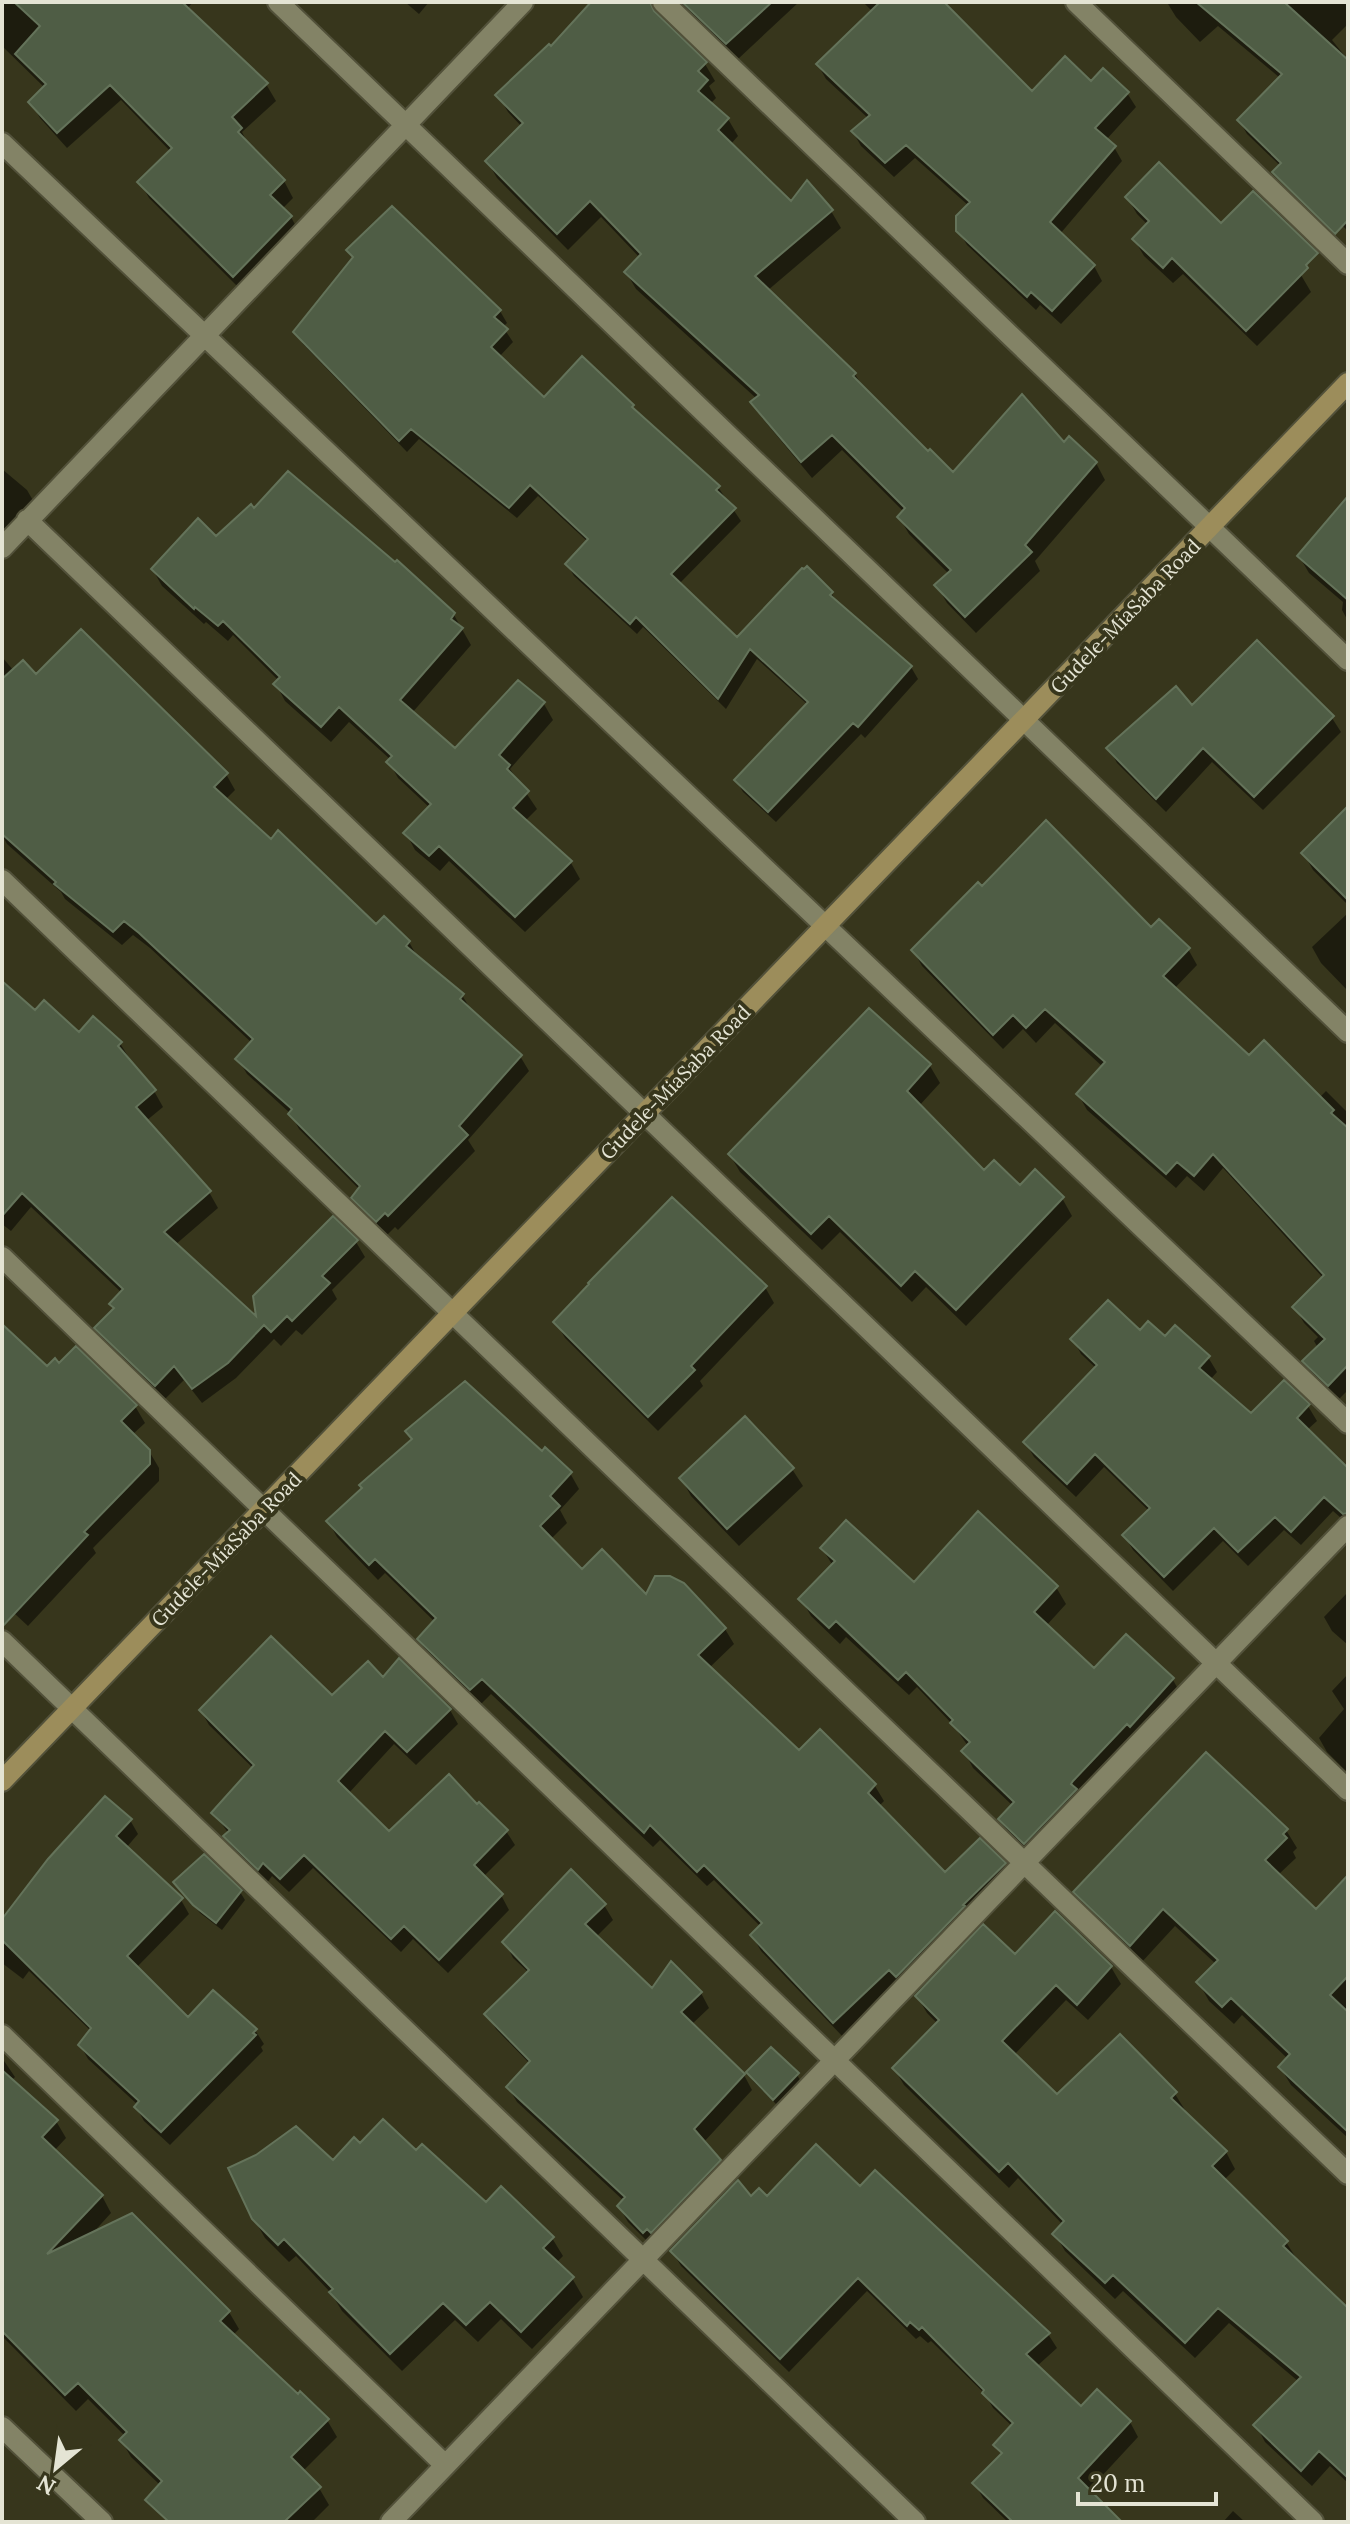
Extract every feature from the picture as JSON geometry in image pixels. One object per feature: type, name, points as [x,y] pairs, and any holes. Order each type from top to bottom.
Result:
[{"type":"main road","name":"Gudele-MiaSaba Road","points":[[2,1781],[1348,383]]},
{"type":"street","points":[[278,2],[1348,1032]]},
{"type":"street","points":[[2,548],[523,2]]},
{"type":"street","points":[[663,2],[1348,660]]},
{"type":"street","points":[[1076,2],[1348,264]]},
{"type":"street","points":[[2,143],[1348,1423]]},
{"type":"street","points":[[27,520],[1348,1790]]},
{"type":"street","points":[[2,880],[1348,2174]]},
{"type":"street","points":[[2,1257],[1313,2522]]},
{"type":"street","points":[[391,2522],[1348,1526]]},
{"type":"street","points":[[2,1641],[915,2522]]},
{"type":"street","points":[[2,2035],[445,2465]]},
{"type":"street","points":[[2,2427],[102,2522]]},
{"type":"building","points":[[14,2],[182,2],[268,83],[232,117],[242,128],[238,132],[285,180],[270,195],[292,216],[233,277],[137,182],[172,148],[110,85],[57,133],[28,102],[46,84],[15,54],[40,26]]},
{"type":"building","points":[[591,2],[650,2],[654,11],[707,62],[698,71],[708,80],[698,91],[729,118],[718,130],[791,201],[807,180],[833,210],[755,276],[856,373],[853,376],[928,451],[930,449],[953,472],[1022,394],[1064,442],[1069,436],[1097,462],[1025,545],[1032,552],[965,617],[934,585],[951,570],[897,517],[905,508],[832,435],[801,462],[750,402],[759,395],[624,272],[641,254],[590,201],[557,234],[485,161],[523,123],[495,95],[549,44],[551,46]]},
{"type":"building","points":[[682,2],[772,2],[726,44]]},
{"type":"building","points":[[880,2],[944,2],[1032,91],[1065,56],[1091,81],[1103,68],[1129,92],[1095,128],[1116,146],[1050,222],[1095,265],[1052,311],[1031,292],[1027,297],[956,231],[956,216],[970,202],[906,145],[885,163],[851,131],[870,115],[816,64]]},
{"type":"building","points":[[1196,2],[1284,2],[1348,60],[1348,220],[1335,234],[1272,172],[1281,163],[1237,120],[1282,74]]},
{"type":"building","points":[[1159,162],[1221,223],[1253,191],[1318,253],[1306,265],[1308,268],[1246,331],[1172,258],[1163,268],[1132,239],[1149,221],[1125,197]]},
{"type":"building","points":[[392,206],[501,310],[494,317],[508,329],[491,347],[544,397],[582,356],[634,405],[632,407],[720,486],[716,490],[736,508],[671,574],[737,637],[807,566],[833,592],[830,595],[912,666],[858,727],[853,723],[768,812],[734,780],[808,702],[750,649],[718,699],[636,617],[630,624],[565,564],[588,539],[530,485],[509,508],[411,429],[399,441],[293,332],[353,257],[346,250]]},
{"type":"building","points":[[288,471],[395,562],[397,560],[455,613],[451,619],[463,628],[400,700],[455,748],[518,680],[545,702],[499,755],[510,765],[507,769],[529,791],[513,808],[572,861],[515,917],[439,846],[429,856],[403,833],[431,804],[386,762],[392,756],[339,707],[321,727],[273,684],[280,677],[223,621],[218,626],[194,609],[151,569],[198,518],[216,536],[251,504],[254,508]]},
{"type":"building","points":[[1348,496],[1348,600],[1297,556]]},
{"type":"building","points":[[81,629],[228,773],[214,787],[271,839],[278,830],[376,924],[384,916],[410,941],[406,946],[464,994],[460,999],[522,1055],[459,1126],[468,1135],[388,1216],[385,1213],[376,1222],[351,1198],[360,1186],[288,1114],[292,1109],[235,1059],[253,1039],[139,933],[124,921],[113,932],[54,884],[56,882],[2,834],[2,679],[23,660],[36,674]]},
{"type":"building","points":[[1257,640],[1334,716],[1254,797],[1203,748],[1156,799],[1106,748],[1176,686],[1192,705]]},
{"type":"building","points":[[1348,806],[1348,900],[1301,853]]},
{"type":"building","points":[[1046,820],[1151,927],[1159,919],[1190,948],[1163,976],[1249,1055],[1264,1040],[1348,1128],[1348,1365],[1328,1386],[1302,1361],[1325,1339],[1292,1307],[1324,1275],[1213,1154],[1194,1176],[1177,1162],[1166,1174],[1076,1094],[1105,1062],[1045,1009],[1026,1028],[1013,1015],[993,1035],[911,950],[978,882],[982,886]]},
{"type":"building","points":[[2,981],[35,1010],[44,1000],[79,1032],[93,1016],[122,1042],[118,1046],[156,1090],[136,1107],[211,1191],[164,1232],[256,1316],[253,1296],[333,1216],[358,1240],[322,1276],[330,1283],[292,1321],[287,1316],[271,1332],[264,1325],[228,1363],[192,1389],[174,1366],[155,1386],[94,1328],[114,1308],[109,1304],[123,1289],[22,1193],[2,1216]]},
{"type":"building","points":[[869,1008],[931,1064],[907,1091],[984,1170],[994,1160],[1020,1185],[1035,1169],[1064,1197],[956,1310],[915,1271],[901,1286],[829,1216],[811,1234],[728,1154]]},
{"type":"building","points":[[672,1197],[767,1286],[691,1366],[695,1370],[648,1417],[553,1322]]},
{"type":"building","points":[[1108,1300],[1140,1330],[1148,1321],[1165,1336],[1175,1325],[1210,1356],[1199,1368],[1251,1413],[1284,1380],[1310,1404],[1297,1418],[1348,1468],[1348,1513],[1343,1514],[1324,1497],[1291,1532],[1275,1517],[1238,1552],[1214,1528],[1164,1577],[1122,1535],[1150,1508],[1095,1454],[1067,1484],[1023,1442],[1097,1365],[1070,1339]]},
{"type":"building","points":[[2,1324],[47,1366],[55,1358],[59,1363],[76,1346],[137,1405],[121,1421],[150,1450],[150,1464],[84,1532],[88,1535],[2,1627]]},
{"type":"building","points":[[465,1381],[542,1451],[545,1447],[572,1472],[550,1496],[560,1506],[540,1526],[582,1569],[602,1549],[646,1594],[655,1576],[670,1576],[684,1583],[726,1628],[698,1655],[799,1750],[820,1729],[876,1784],[868,1793],[945,1872],[980,1838],[1006,1863],[896,1977],[889,1970],[833,2023],[750,1935],[762,1923],[704,1865],[697,1872],[650,1825],[644,1833],[482,1679],[470,1690],[417,1639],[436,1618],[375,1559],[369,1565],[326,1521],[362,1488],[359,1485],[412,1439],[405,1431]]},
{"type":"building","points":[[745,1416],[794,1468],[727,1529],[679,1478]]},
{"type":"building","points":[[978,1511],[1058,1586],[1034,1612],[1094,1668],[1126,1634],[1174,1678],[1130,1727],[1127,1724],[1073,1781],[1071,1784],[1077,1789],[1024,1844],[998,1819],[1014,1802],[961,1751],[970,1742],[950,1723],[953,1720],[906,1672],[898,1680],[836,1621],[829,1628],[798,1599],[835,1561],[820,1548],[846,1520],[914,1582]]},
{"type":"building","points":[[271,1636],[332,1695],[368,1661],[383,1677],[399,1658],[451,1709],[407,1752],[385,1731],[338,1781],[389,1831],[449,1774],[477,1804],[479,1802],[508,1830],[474,1865],[503,1894],[439,1960],[404,1926],[391,1939],[304,1855],[280,1879],[263,1863],[258,1870],[223,1836],[230,1830],[211,1813],[254,1765],[199,1710]]},
{"type":"building","points":[[1206,1752],[1288,1829],[1283,1834],[1287,1838],[1265,1860],[1316,1909],[1348,1875],[1348,1976],[1330,1995],[1348,2012],[1348,2132],[1278,2067],[1290,2054],[1231,1998],[1222,2007],[1196,1982],[1218,1960],[1163,1909],[1130,1946],[1073,1892]]},
{"type":"building","points":[[105,1796],[132,1819],[116,1836],[183,1898],[127,1956],[188,2017],[213,1990],[257,2029],[253,2033],[256,2035],[161,2132],[134,2107],[139,2101],[78,2045],[91,2028],[2,1940],[2,1919],[48,1859]]},
{"type":"building","points":[[204,1854],[242,1890],[216,1923],[193,1905],[173,1882]]},
{"type":"building","points":[[571,1869],[606,1904],[585,1924],[652,1988],[671,1961],[702,1992],[681,2012],[745,2074],[694,2129],[721,2160],[651,2233],[647,2229],[643,2233],[617,2206],[625,2197],[506,2087],[530,2061],[484,2014],[529,1970],[502,1942]]},
{"type":"building","points":[[1055,1911],[1112,1966],[1077,2005],[1056,1985],[1002,2041],[1057,2094],[1120,2034],[1177,2092],[1171,2098],[1227,2151],[1212,2166],[1288,2241],[1283,2246],[1348,2308],[1348,2478],[1319,2451],[1301,2471],[1253,2425],[1301,2377],[1218,2308],[1185,2343],[1113,2275],[1105,2283],[1052,2234],[1064,2221],[1008,2163],[999,2172],[892,2068],[939,2020],[915,1996],[983,1924],[1015,1954]]},
{"type":"building","points":[[771,2047],[799,2073],[773,2100],[746,2072]]},
{"type":"building","points":[[2,2070],[58,2120],[42,2137],[103,2195],[47,2254],[132,2213],[230,2311],[220,2321],[329,2419],[291,2457],[321,2487],[284,2522],[169,2522],[145,2500],[162,2481],[119,2440],[127,2432],[78,2383],[65,2395],[2,2331]]},
{"type":"building","points":[[383,2119],[416,2150],[422,2144],[486,2202],[501,2186],[554,2237],[543,2248],[574,2277],[521,2332],[490,2302],[466,2325],[443,2303],[390,2354],[329,2292],[333,2289],[284,2239],[278,2245],[252,2219],[228,2168],[256,2155],[296,2126],[333,2160],[354,2137],[360,2143]]},
{"type":"building","points":[[816,2144],[860,2186],[875,2170],[1050,2333],[1026,2354],[1081,2406],[1097,2389],[1131,2421],[1078,2478],[1122,2522],[1013,2522],[972,2483],[1002,2453],[993,2445],[1013,2423],[922,2327],[919,2330],[910,2322],[907,2326],[858,2278],[780,2359],[670,2251],[738,2180],[751,2196],[759,2188],[767,2196]]}]
